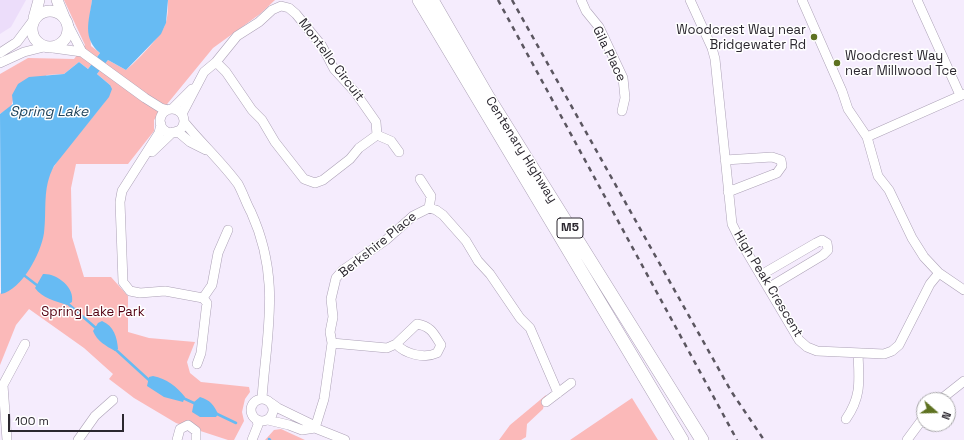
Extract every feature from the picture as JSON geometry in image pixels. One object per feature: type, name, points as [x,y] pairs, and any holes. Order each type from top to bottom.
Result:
[{"type":"highway","points":[[412,0],[433,33],[442,40]]},
{"type":"highway","name":"Centenary Highway","points":[[419,0],[682,440]]},
{"type":"highway","name":"Centenary Highway","points":[[432,0],[488,97],[702,440]]},
{"type":"main road","points":[[39,0],[31,30],[35,39],[48,48],[64,40],[66,21],[57,0]]},
{"type":"main road","points":[[33,20],[45,12],[55,12],[66,21]]},
{"type":"street","name":"Gila Place","points":[[581,0],[586,11],[599,27],[623,78],[625,98],[622,111]]},
{"type":"street","name":"High Peak Crescent","points":[[690,0],[712,48],[715,59],[732,224],[799,340],[807,347],[817,351],[884,354],[892,351],[898,345],[930,284],[939,273]]},
{"type":"street","points":[[802,0],[848,109],[867,137],[878,176],[889,190],[912,238],[924,257],[939,273],[964,290]]},
{"type":"street","points":[[867,137],[962,94],[917,0]]},
{"type":"street","name":"Montello Circuit","points":[[183,118],[204,72],[216,62],[237,36],[259,22],[272,10],[281,6],[289,8],[296,14],[322,46],[334,69],[356,92],[376,122],[377,135]]},
{"type":"street","points":[[0,53],[17,42],[33,20]]},
{"type":"street","points":[[66,21],[83,53],[161,108],[180,111],[183,118],[239,186],[260,232],[268,263],[270,296],[269,325],[262,398]]},
{"type":"street","points":[[0,62],[24,52],[48,48],[83,53]]},
{"type":"street","points":[[216,62],[226,72],[252,110],[262,120],[275,142],[304,179],[315,183],[323,180],[350,159],[359,148],[377,135],[391,141],[399,152]]},
{"type":"street","name":"Montello Circuit","points":[[170,109],[200,80]]},
{"type":"street","points":[[145,98],[166,130],[175,132],[212,154]]},
{"type":"street","points":[[170,109],[163,114],[159,133],[122,191],[120,202],[123,282],[130,291],[140,293],[165,291],[203,298],[207,303],[201,353],[197,364]]},
{"type":"street","points":[[141,162],[175,132],[183,118]]},
{"type":"street","points":[[725,160],[772,156],[781,160],[782,166],[777,173],[728,192]]},
{"type":"street","name":"Berkshire Place","points":[[420,179],[431,196],[429,208]]},
{"type":"street","name":"Berkshire Place","points":[[315,428],[324,399],[332,343],[330,332],[333,317],[331,299],[336,278],[343,270],[386,240],[413,216],[429,208]]},
{"type":"street","name":"Berkshire Place","points":[[429,208],[443,215],[466,241],[520,318],[530,328],[558,392]]},
{"type":"street","points":[[203,298],[212,285],[218,253],[228,230]]},
{"type":"street","points":[[761,275],[816,242],[822,240],[827,243],[828,250],[823,254],[768,288]]},
{"type":"street","points":[[332,343],[387,348],[396,344],[417,324],[426,325],[441,345],[437,353],[427,355],[406,352],[396,344]]},
{"type":"street","points":[[7,440],[3,385],[25,344]]},
{"type":"street","points":[[846,419],[854,407],[858,397],[858,353]]},
{"type":"street","points":[[950,392],[964,381]]},
{"type":"street","points":[[546,402],[571,384]]},
{"type":"street","points":[[262,398],[278,408],[312,424],[315,428],[345,440]]},
{"type":"street","points":[[252,440],[258,425],[257,420],[252,414],[251,407],[255,401],[262,398]]},
{"type":"street","points":[[78,440],[94,416],[113,400]]},
{"type":"street","points":[[268,420],[273,413],[271,403]]},
{"type":"street","points":[[257,420],[268,420],[289,424],[302,430],[315,428]]},
{"type":"street","points":[[177,440],[180,429],[188,425],[196,431],[196,440]]},
{"type":"street","points":[[907,440],[916,428]]},
{"type":"shaded area","points":[[0,0],[26,0],[11,27],[0,34]]},
{"type":"green space","points":[[64,0],[92,0],[89,23],[91,46],[100,53],[88,69],[79,62],[64,74],[47,75],[13,100],[11,107],[0,114],[0,74],[28,58],[74,59],[85,45]]},
{"type":"green space","name":"Spring Lake Park","points":[[168,0],[275,0],[260,14],[213,48],[154,120],[154,131],[128,164],[76,164],[71,188],[72,237],[84,277],[111,277],[128,296],[128,332],[149,338],[195,342],[187,362],[190,373],[201,382],[249,387],[250,392],[245,399],[242,412],[244,421],[234,440],[228,440],[176,423],[134,398],[109,379],[113,374],[84,348],[29,309],[16,325],[0,365],[0,294],[44,219],[44,203],[48,176],[60,157],[104,103],[110,85],[97,74],[108,60],[126,70],[141,55],[158,36],[165,25]]},
{"type":"green space","points":[[546,395],[543,409],[527,424],[526,437],[521,440],[499,440],[510,425]]},
{"type":"green space","points":[[632,398],[658,440],[570,440]]},
{"type":"green space","points":[[281,429],[305,440],[265,440],[274,430]]},
{"type":"water","name":"Spring Lake","points":[[92,0],[168,0],[166,23],[161,34],[126,70],[108,60],[97,74],[110,85],[112,89],[109,97],[54,166],[50,174],[46,191],[44,233],[35,260],[16,286],[1,294],[0,114],[13,104],[12,95],[18,84],[29,77],[64,74],[79,62],[88,69],[100,53],[91,41],[88,29]]},
{"type":"water","points":[[43,274],[48,274],[59,278],[64,282],[71,291],[72,302],[67,305],[49,299],[41,294],[35,288]]},
{"type":"water","points":[[102,321],[106,323],[114,332],[118,349],[115,351],[99,340],[93,331],[98,323]]},
{"type":"water","points":[[153,376],[163,379],[175,386],[185,397],[183,402],[164,397],[147,386],[149,377]]},
{"type":"water","points":[[200,397],[209,401],[213,405],[218,414],[216,417],[200,417],[192,412],[194,402]]},
{"type":"waterway","points":[[25,276],[38,286]]},
{"type":"waterway","points":[[66,302],[97,329]]},
{"type":"waterway","points":[[115,349],[150,381]]},
{"type":"waterway","points":[[183,398],[196,404]]},
{"type":"waterway","points":[[215,413],[236,423]]},
{"type":"railway","points":[[498,0],[737,440]]},
{"type":"railway","points":[[512,0],[731,391],[764,440]]},
{"type":"place","name":"Woodcrest Way near Bridgewater Rd","points":[[814,37]]},
{"type":"place","name":"Woodcrest Way near Millwood Tce","points":[[837,63]]}]
